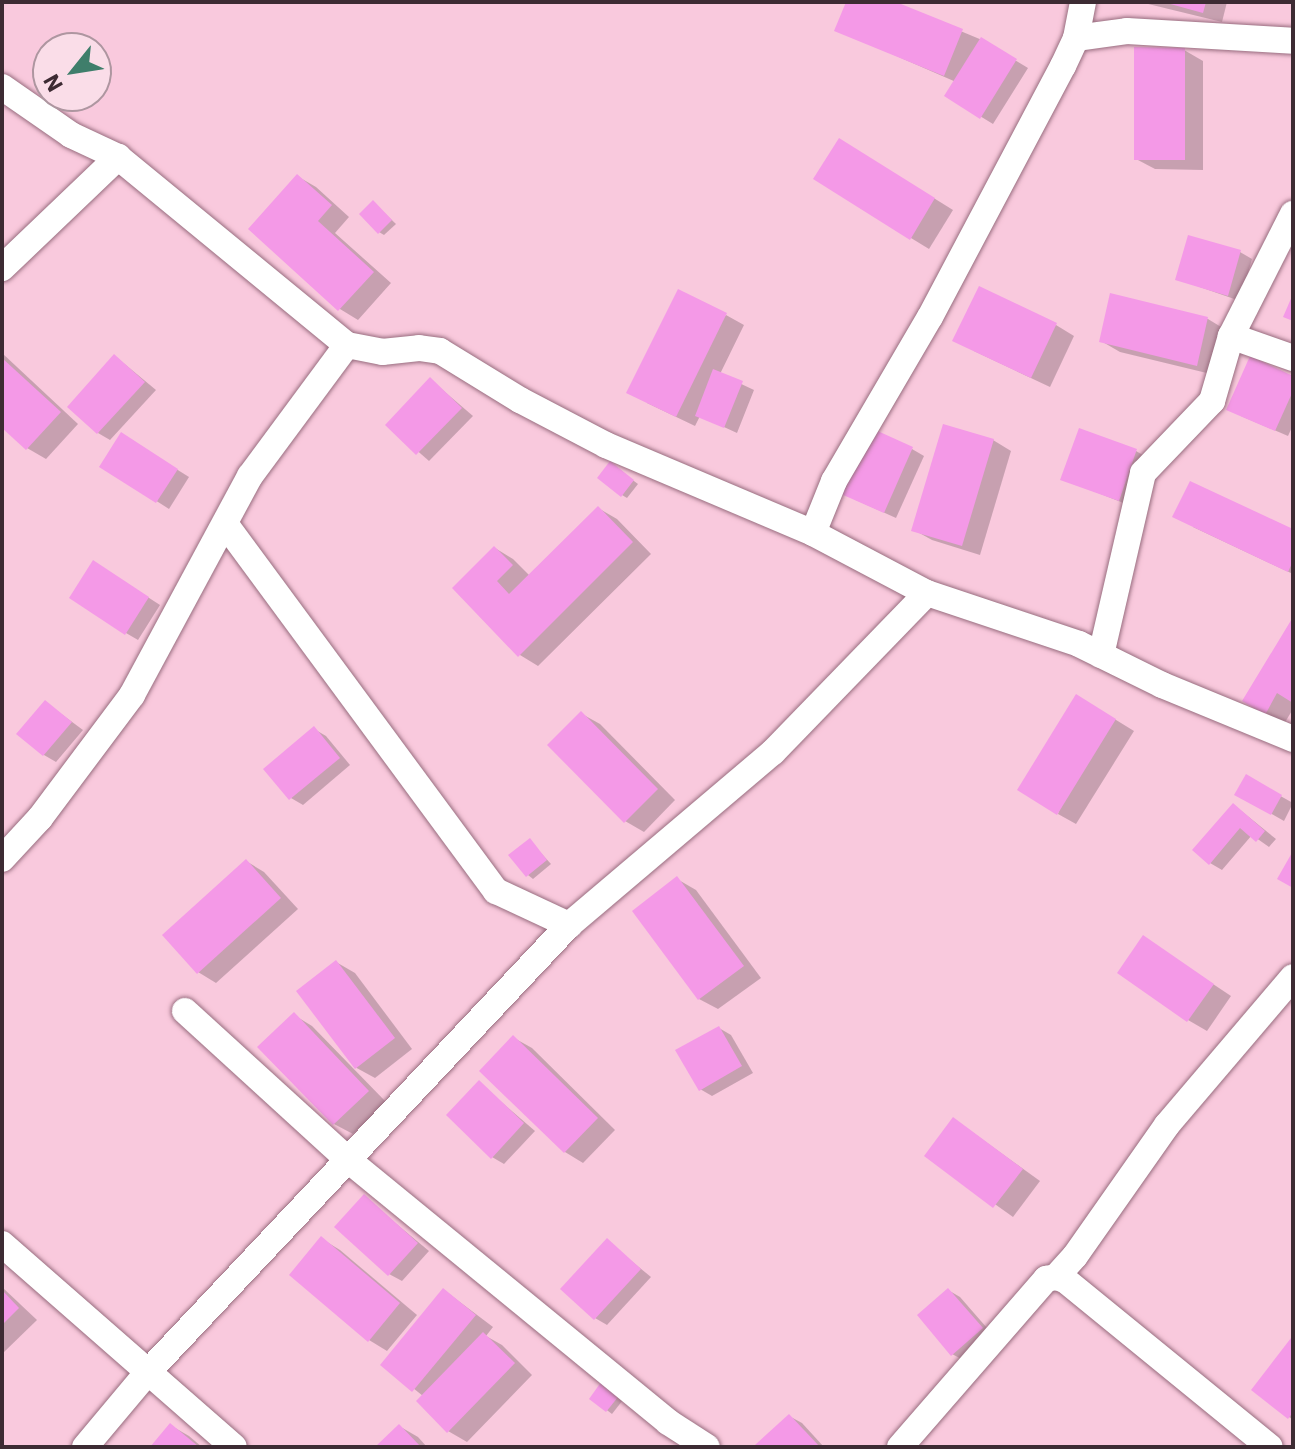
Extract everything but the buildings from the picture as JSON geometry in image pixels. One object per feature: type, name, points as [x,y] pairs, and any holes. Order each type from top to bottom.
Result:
[{"type":"street","points":[[813,533],[834,481],[930,317],[1076,38],[1083,2]]},
{"type":"street","points":[[1076,38],[1127,31],[1293,41]]},
{"type":"street","points":[[2,87],[71,135],[118,157],[347,345],[382,352],[419,348],[440,351],[520,400],[606,445],[813,533],[927,593],[1079,644],[1293,739]]},
{"type":"street","points":[[2,268],[118,157]]},
{"type":"street","points":[[1101,655],[1143,473],[1212,401],[1231,336],[1293,214]]},
{"type":"street","points":[[1231,336],[1293,358]]},
{"type":"street","points":[[2,859],[40,818],[132,695],[250,476],[347,345]]},
{"type":"street","points":[[226,525],[496,891],[569,925]]},
{"type":"street","points":[[85,1447],[148,1372],[569,925],[773,752],[927,593]]},
{"type":"street","points":[[1056,1277],[1075,1256],[1167,1125],[1293,977]]},
{"type":"street","points":[[185,1011],[347,1159],[668,1422],[707,1447]]},
{"type":"street","points":[[2,1244],[234,1447]]},
{"type":"street","points":[[900,1447],[1046,1279],[1056,1277],[1065,1280],[1270,1447]]}]
